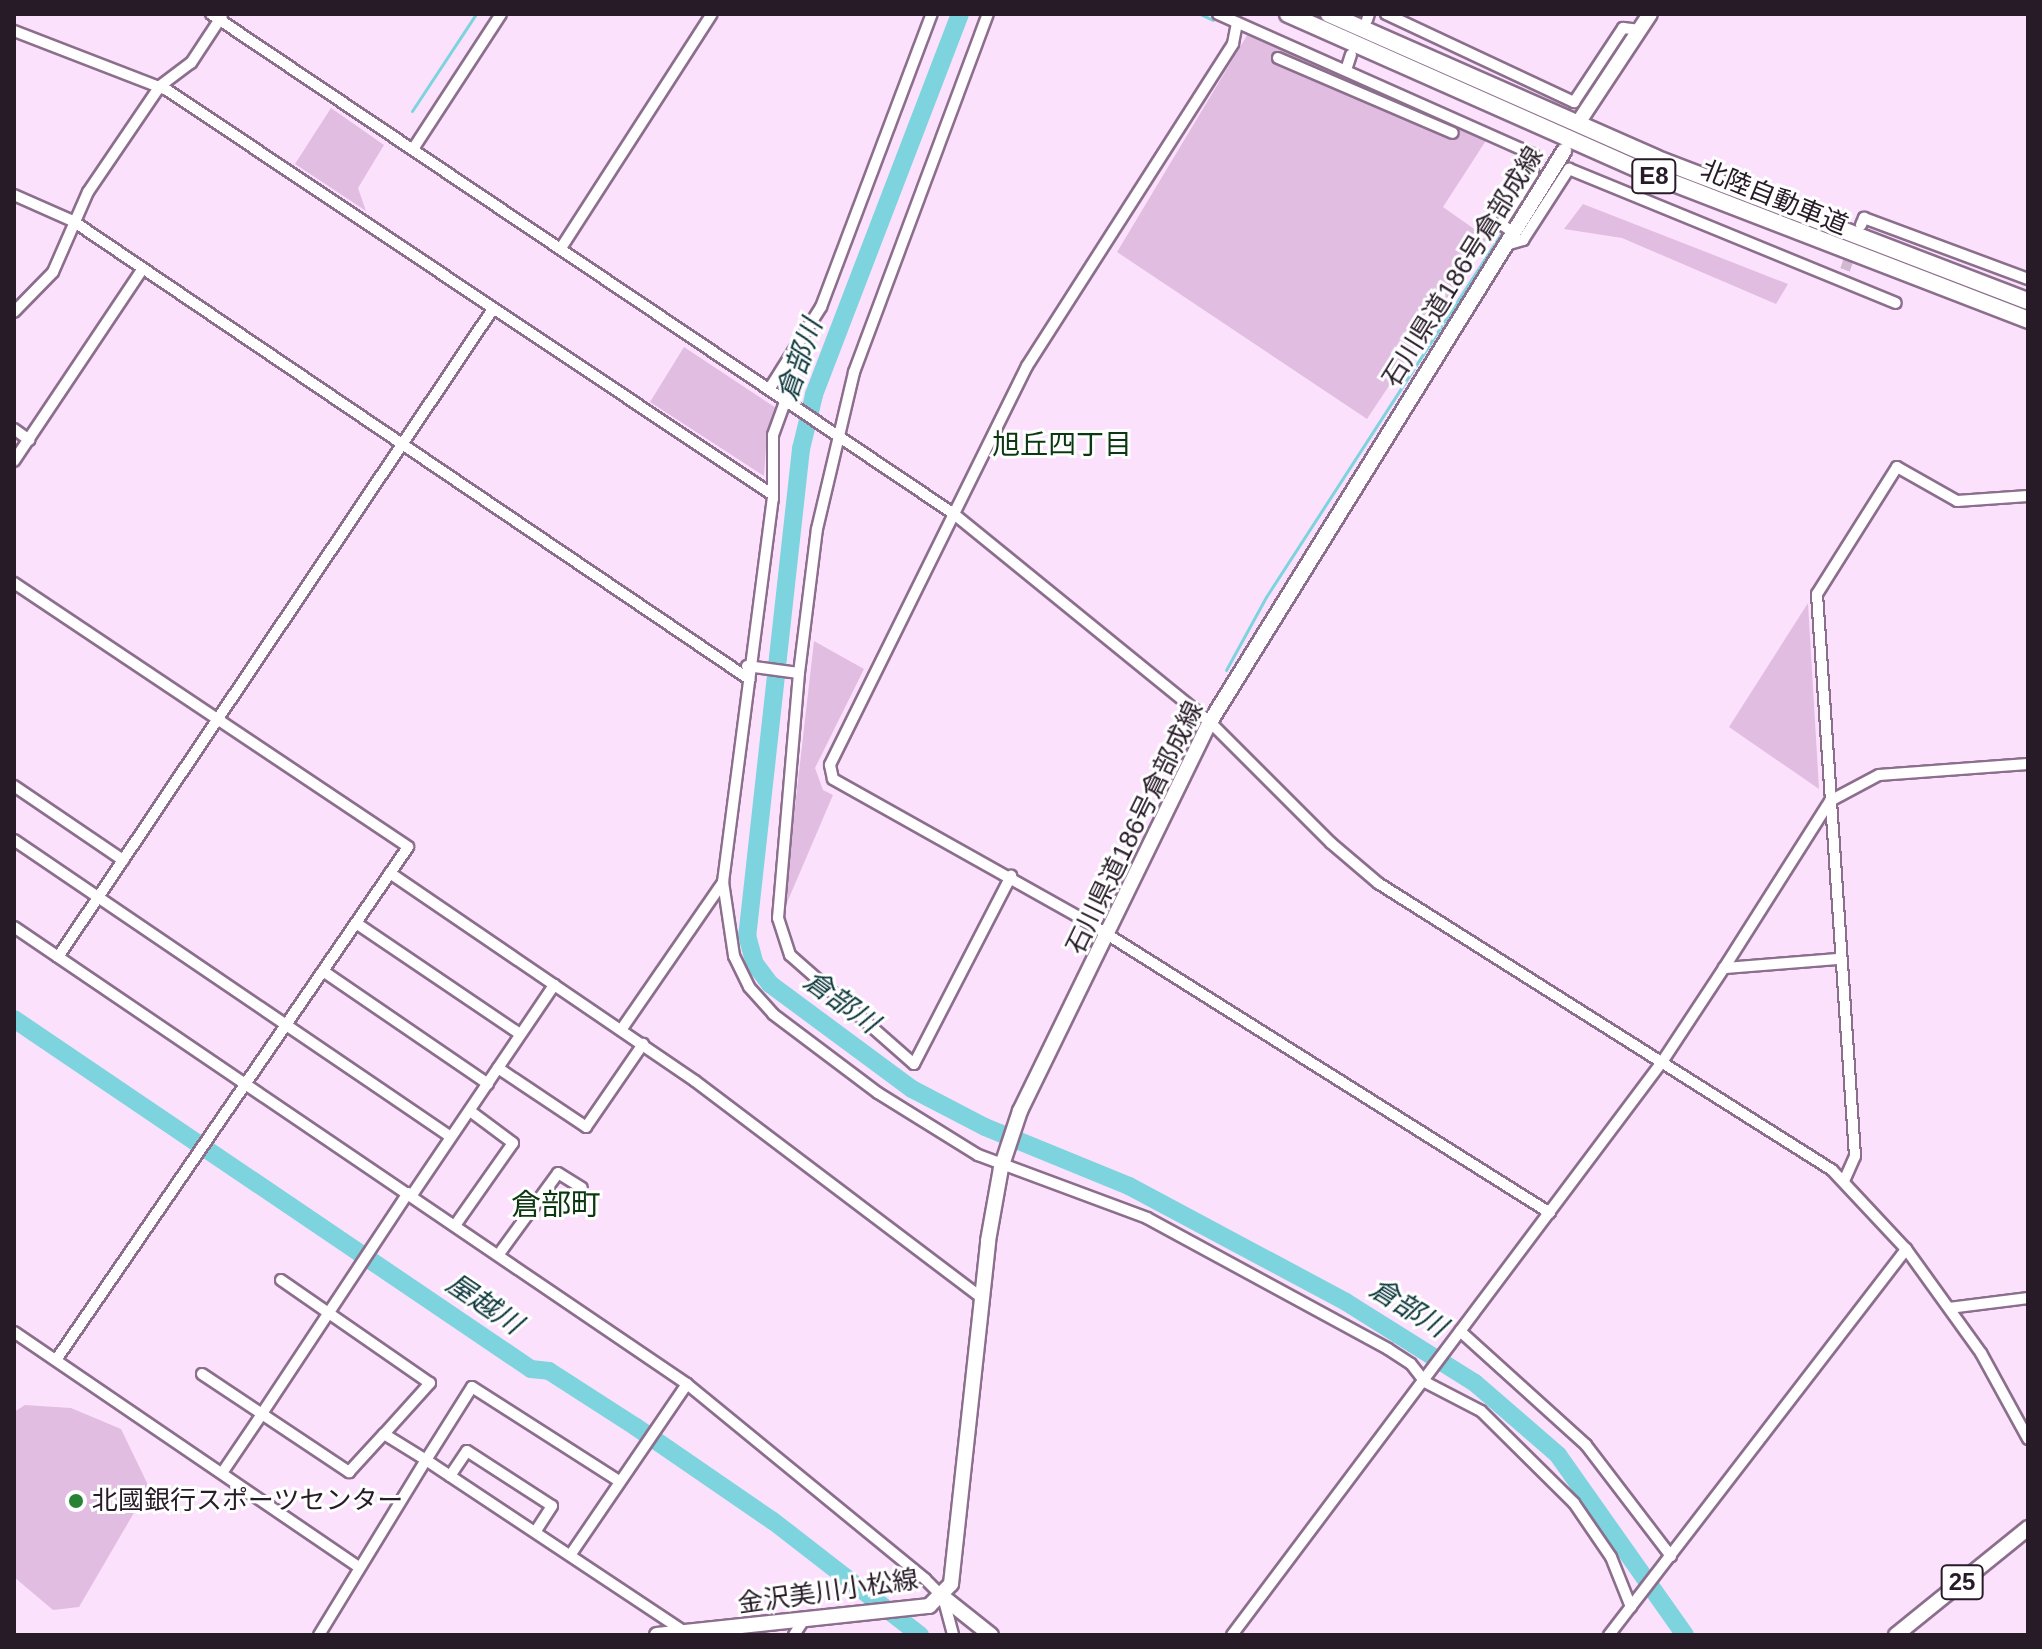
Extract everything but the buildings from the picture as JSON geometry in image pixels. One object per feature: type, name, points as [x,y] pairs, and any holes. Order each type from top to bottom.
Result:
[{"type":"highway","name":"北陸自動車道","points":[[1288,14],[1645,172],[2028,320]]},
{"type":"highway","name":"北陸自動車道","points":[[1329,14],[1655,158],[2028,301]]},
{"type":"main road","points":[[1582,117],[1650,14]]},
{"type":"main road","name":"石川県道186号倉部成線","points":[[943,1597],[956,1567],[984,1299],[1002,1165],[1020,1111],[1109,935],[1210,722],[1564,151]]},
{"type":"main road","name":"25","points":[[1896,1635],[2028,1528]]},
{"type":"main road","name":"金沢美川小松線","points":[[657,1635],[708,1633],[913,1609],[943,1597],[991,1635]]},
{"type":"street","points":[[413,149],[501,14]]},
{"type":"street","points":[[561,248],[712,14]]},
{"type":"street","points":[[770,388],[821,307],[932,14]]},
{"type":"street","points":[[988,14],[854,372],[817,529],[796,673],[778,918],[790,955],[914,1064],[1011,876]]},
{"type":"street","points":[[1218,14],[1533,154],[1533,173],[1501,224],[1510,239],[1523,240],[1569,169],[1843,275],[1896,303]]},
{"type":"street","points":[[1386,14],[1574,102],[1623,28],[1640,30]]},
{"type":"street","points":[[14,312],[53,272],[73,221],[160,86],[191,63],[218,16],[954,514],[1210,722],[1331,843],[1378,883],[1796,1143],[1844,1181],[1906,1249],[2024,1420],[2028,1439]]},
{"type":"street","points":[[1237,23],[1233,44],[1027,366],[830,765],[833,779],[1011,876],[1109,935],[1550,1213]]},
{"type":"street","points":[[14,31],[160,86],[770,493]]},
{"type":"street","points":[[1346,70],[1351,55]]},
{"type":"street","points":[[1278,58],[1453,133]]},
{"type":"street","points":[[1453,146],[1453,133],[1460,120]]},
{"type":"street","points":[[14,195],[73,221],[141,271],[749,679]]},
{"type":"street","points":[[1861,225],[1864,218],[2028,279]]},
{"type":"street","points":[[14,461],[141,271]]},
{"type":"street","points":[[58,957],[493,309]]},
{"type":"street","points":[[790,402],[773,435],[770,493],[751,666],[723,882],[734,956],[749,987],[773,1014],[878,1093],[1002,1165],[1065,1185],[1147,1218],[1388,1349],[1427,1378],[1481,1411],[1551,1476],[1611,1557],[1632,1605]]},
{"type":"street","points":[[14,429],[29,440]]},
{"type":"street","points":[[1844,1181],[1855,1156],[1839,959],[1817,594],[1897,467],[1957,501],[2028,496]]},
{"type":"street","points":[[14,583],[408,847],[56,1360]]},
{"type":"street","points":[[751,666],[796,673]]},
{"type":"street","points":[[1232,1635],[1662,1062],[1830,801],[1879,775],[2028,764]]},
{"type":"street","points":[[14,786],[123,860]]},
{"type":"street","points":[[14,840],[451,1137]]},
{"type":"street","points":[[390,873],[643,1044],[984,1299]]},
{"type":"street","points":[[621,1030],[723,882]]},
{"type":"street","points":[[356,923],[520,1034]]},
{"type":"street","points":[[14,927],[456,1224],[687,1384],[943,1597],[953,1635]]},
{"type":"street","points":[[1724,968],[1839,959]]},
{"type":"street","points":[[323,971],[488,1084]]},
{"type":"street","points":[[222,1473],[370,1251],[470,1111],[554,985]]},
{"type":"street","points":[[498,1068],[586,1127],[643,1044]]},
{"type":"street","points":[[456,1224],[513,1143],[470,1111]]},
{"type":"street","points":[[499,1254],[558,1173],[582,1188]]},
{"type":"street","points":[[1609,1635],[1906,1249]]},
{"type":"street","points":[[202,1374],[349,1472],[430,1383],[281,1280]]},
{"type":"street","points":[[1949,1308],[2028,1298]]},
{"type":"street","points":[[14,1332],[359,1567]]},
{"type":"street","points":[[1458,1333],[1586,1445],[1667,1561]]},
{"type":"street","points":[[571,1554],[687,1384]]},
{"type":"street","points":[[319,1635],[472,1387],[619,1481]]},
{"type":"street","points":[[384,1434],[571,1554],[685,1632]]},
{"type":"street","points":[[450,1476],[467,1451],[552,1506],[536,1531]]},
{"type":"street","points":[[794,1635],[803,1621]]},
{"type":"shaded area","points":[[1249,32],[1487,139],[1443,207],[1487,238],[1367,419],[1117,252]]},
{"type":"shaded area","points":[[331,108],[384,145],[358,188],[366,211],[295,164]]},
{"type":"shaded area","points":[[1583,204],[1788,284],[1776,304],[1622,238],[1564,229]]},
{"type":"shaded area","points":[[684,347],[776,408],[767,433],[764,476],[650,402]]},
{"type":"shaded area","points":[[1808,603],[1819,789],[1729,727]]},
{"type":"shaded area","points":[[814,641],[864,669],[815,768],[823,790],[833,795],[783,912]]},
{"type":"shaded area","points":[[25,1405],[71,1408],[121,1429],[149,1487],[79,1607],[53,1610],[14,1577],[14,1412]]},
{"type":"waterway","points":[[412,111],[476,14]]},
{"type":"waterway","name":"倉部川","points":[[960,14],[814,395],[801,449],[747,935],[755,964],[770,984],[912,1089],[985,1127],[1129,1186],[1346,1302],[1475,1383],[1558,1455],[1685,1635]]},
{"type":"waterway","points":[[1200,14],[1213,20]]},
{"type":"waterway","points":[[1226,670],[1266,597],[1501,234]]},
{"type":"waterway","name":"屋越川","points":[[14,1019],[531,1369],[549,1371],[636,1427],[773,1521],[920,1635]]},
{"type":"tunnel","points":[[1845,270],[1859,230]]},
{"type":"place","name":"北國銀行スポーツセンター","points":[[76,1501]]},
{"type":"district","name":"旭丘四丁目","points":[[1062,445]]},
{"type":"district","name":"倉部町","points":[[556,1205]]}]
